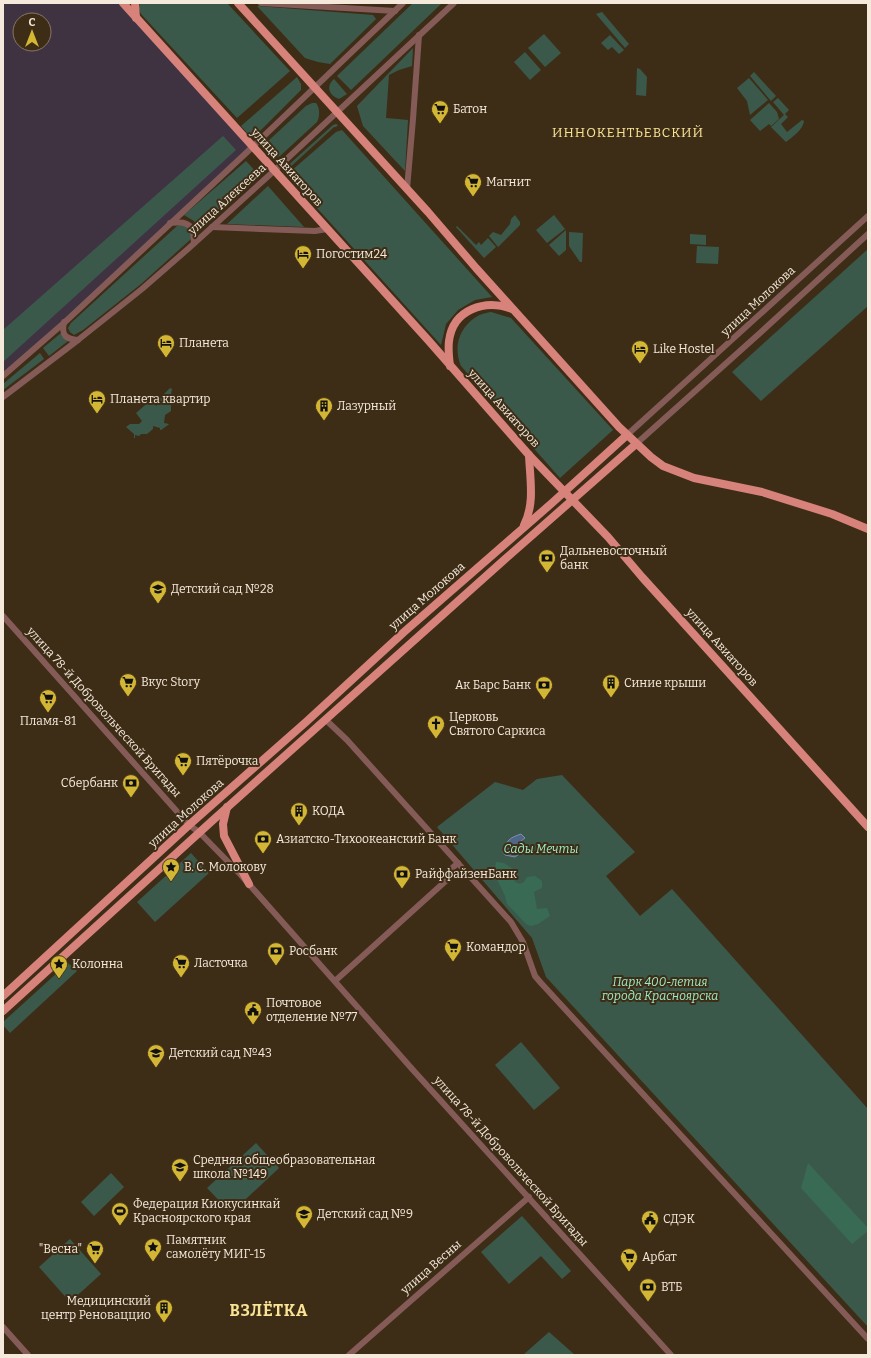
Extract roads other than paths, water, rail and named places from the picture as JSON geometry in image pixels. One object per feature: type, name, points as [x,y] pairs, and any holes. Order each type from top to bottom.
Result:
[{"type":"main road","name":"улица Авиаторов","points":[[123,3],[276,170],[327,230],[428,340],[529,455],[608,537],[642,577],[868,827]]},
{"type":"main road","points":[[134,3],[136,18]]},
{"type":"main road","points":[[238,3],[407,189],[513,310],[636,444],[663,466],[694,478],[762,492],[832,514],[868,529]]},
{"type":"main road","points":[[450,366],[449,340],[455,324],[464,314],[477,306],[503,306],[513,310]]},
{"type":"main road","name":"улица Молокова","points":[[3,996],[189,825],[627,435]]},
{"type":"main road","name":"улица Молокова","points":[[3,1011],[227,807],[636,444]]},
{"type":"main road","points":[[523,528],[529,516],[531,502],[529,455]]},
{"type":"main road","points":[[227,807],[223,824],[224,836],[249,884]]},
{"type":"street","points":[[261,3],[395,11]]},
{"type":"street","name":"улица Алексеева","points":[[3,376],[64,322],[254,146],[403,3]]},
{"type":"street","name":"улица Алексеева","points":[[3,397],[142,289],[276,170],[454,3]]},
{"type":"street","points":[[407,189],[419,35]]},
{"type":"street","name":"улица Молокова","points":[[627,435],[868,216]]},
{"type":"street","points":[[170,223],[186,222],[193,229],[194,243]]},
{"type":"street","points":[[212,227],[315,231],[327,230]]},
{"type":"street","name":"улица Молокова","points":[[636,444],[868,234]]},
{"type":"street","points":[[64,322],[64,334],[68,338],[78,340]]},
{"type":"street","name":"улица 78-й Добровольческой Бригады","points":[[3,616],[189,825],[200,832],[249,884],[413,1070],[671,1355]]},
{"type":"street","points":[[326,720],[347,740],[511,922],[523,942],[535,976],[541,983],[868,1339]]},
{"type":"street","points":[[335,981],[449,878],[451,869],[458,863]]},
{"type":"street","name":"улица Весны","points":[[349,1355],[529,1197]]},
{"type":"street","points":[[3,1327],[28,1355]]},
{"type":"water","points":[[521,834],[525,838],[516,845],[519,854],[515,857],[505,855],[503,852],[507,842],[511,838]]},
{"type":"place","name":"Батон","points":[[440,124]]},
{"type":"place","name":"Магнит","points":[[473,197]]},
{"type":"place","name":"Погостим24","points":[[303,269]]},
{"type":"place","name":"Планета","points":[[166,358]]},
{"type":"place","name":"Like Hostel","points":[[640,364]]},
{"type":"place","name":"Планета квартир","points":[[97,414]]},
{"type":"place","name":"Лазурный","points":[[324,421]]},
{"type":"place","name":"Дальневосточный банк","points":[[547,573]]},
{"type":"place","name":"Детский сад №28","points":[[158,604]]},
{"type":"place","name":"Вкус Story","points":[[128,697]]},
{"type":"place","name":"Синие крыши","points":[[611,698]]},
{"type":"place","name":"Ак Барс Банк","points":[[544,700]]},
{"type":"place","name":"Пламя-81","points":[[48,713]]},
{"type":"place","name":"Церковь Святого Саркиса","points":[[436,739]]},
{"type":"place","name":"Пятёрочка","points":[[183,776]]},
{"type":"place","name":"Сбербанк","points":[[131,798]]},
{"type":"place","name":"КОДА","points":[[299,826]]},
{"type":"place","name":"Азиатско-Тихоокеанский Банк","points":[[263,854]]},
{"type":"place","name":"В. С. Молокову","points":[[171,882]]},
{"type":"place","name":"РайффайзенБанк","points":[[402,889]]},
{"type":"place","name":"Командор","points":[[453,962]]},
{"type":"place","name":"Росбанк","points":[[276,966]]},
{"type":"place","name":"Ласточка","points":[[181,978]]},
{"type":"place","name":"Колонна","points":[[59,979]]},
{"type":"place","name":"Почтовое отделение №77","points":[[253,1025]]},
{"type":"place","name":"Детский сад №43","points":[[156,1068]]},
{"type":"place","name":"Средняя общеобразовательная школа №149","points":[[180,1182]]},
{"type":"place","name":"Федерация Киокусинкай Красноярского края","points":[[120,1226]]},
{"type":"place","name":"Детский сад №9","points":[[304,1229]]},
{"type":"place","name":"СДЭК","points":[[650,1234]]},
{"type":"place","name":"Памятник самолёту МИГ-15","points":[[153,1262]]},
{"type":"place","name":"\"Весна\"","points":[[95,1264]]},
{"type":"place","name":"Арбат","points":[[629,1272]]},
{"type":"place","name":"ВТБ","points":[[648,1302]]},
{"type":"place","name":"Медицинский центр Реноваццио","points":[[164,1323]]},
{"type":"district","name":"ИННОКЕНТЬЕВСКИЙ","points":[[628,132]]},
{"type":"district","name":"ВЗЛЁТКА","points":[[269,1310]]},
{"type":"park label","name":"Сады Мечты","points":[[541,849]]},
{"type":"park label","name":"Парк 400-летия города Красноярска","points":[[660,989]]}]
